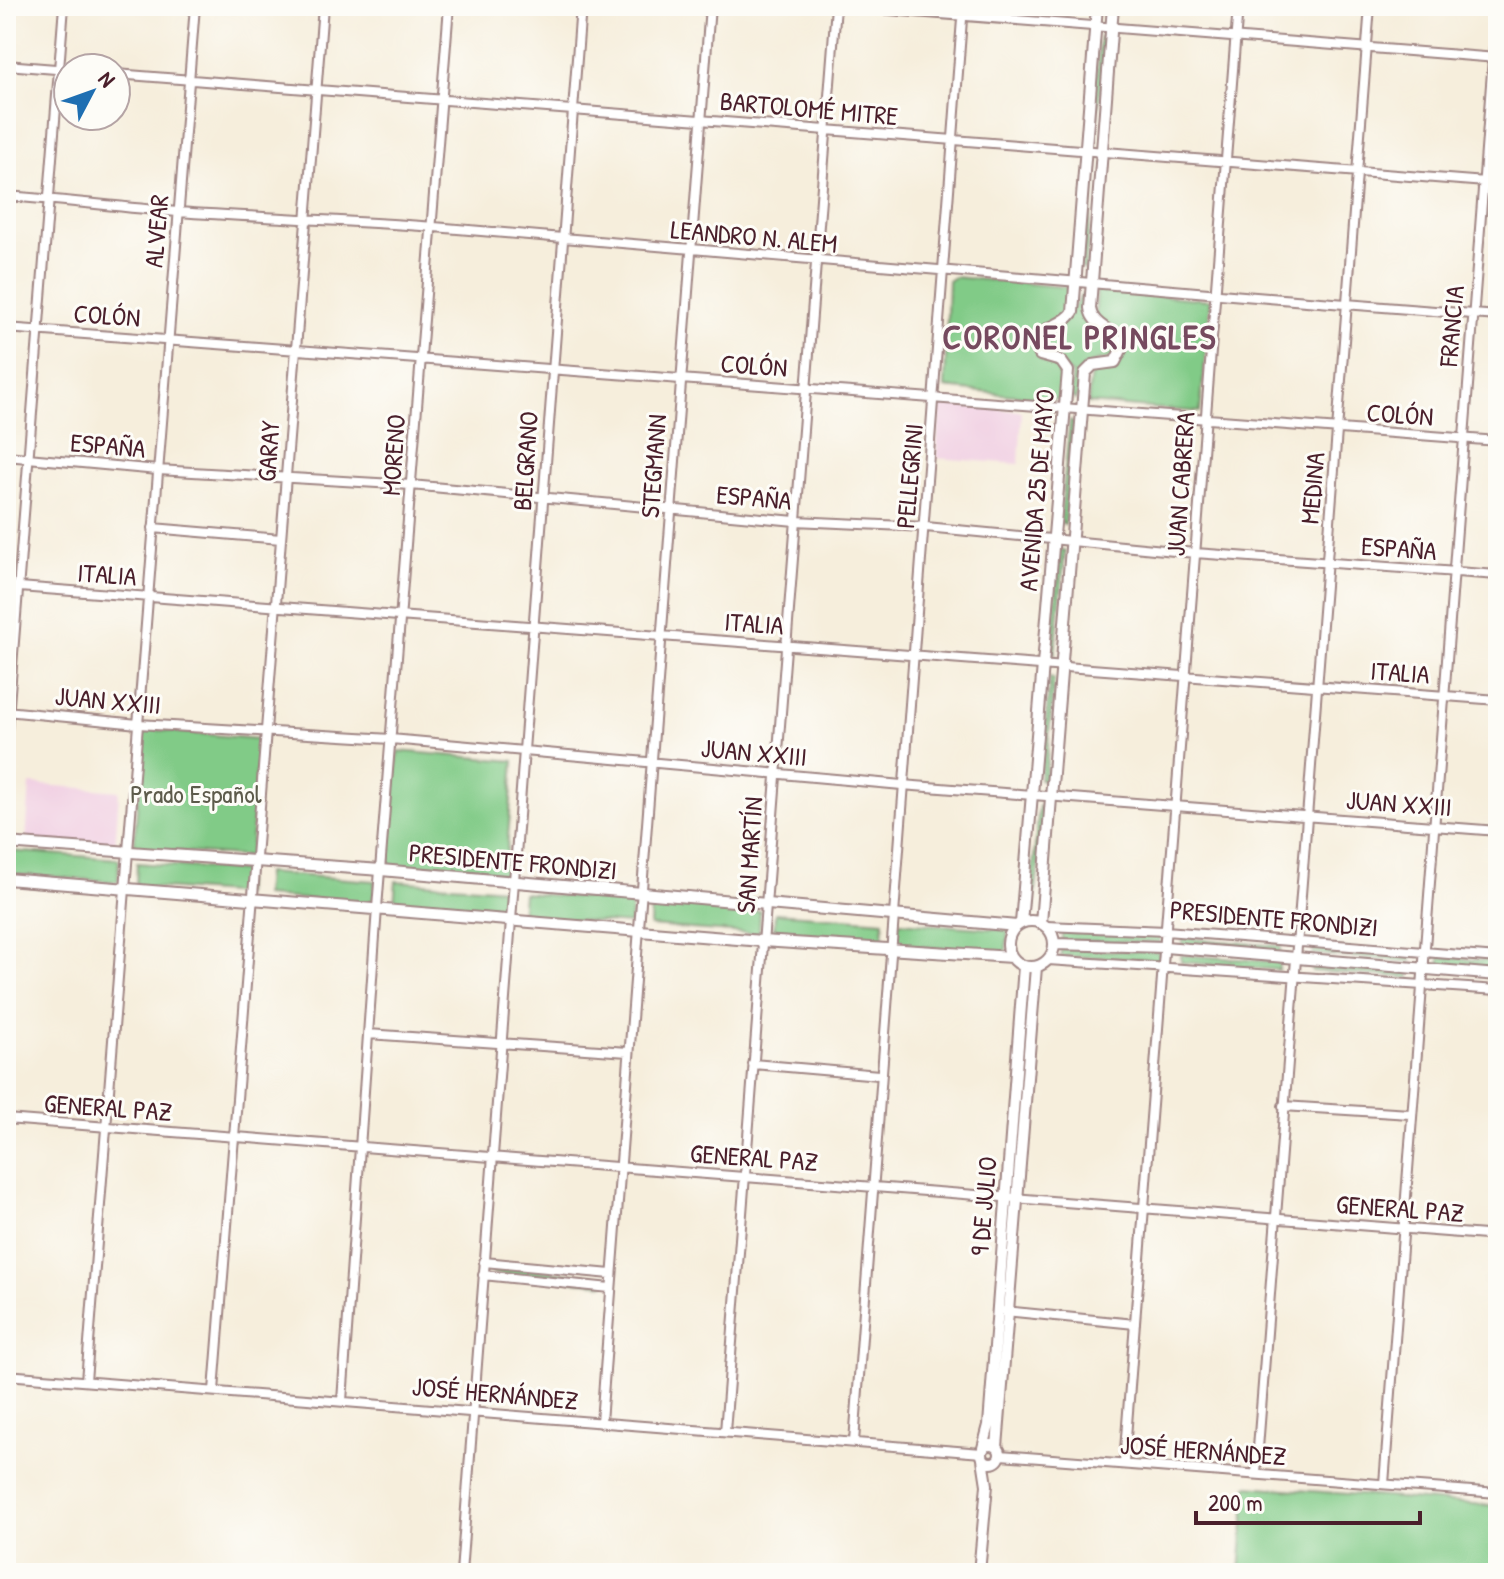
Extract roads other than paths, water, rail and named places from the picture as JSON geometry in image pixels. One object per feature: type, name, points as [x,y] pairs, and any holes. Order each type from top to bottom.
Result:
[{"type":"main road","name":"AVENIDA 25 DE MAYO","points":[[1019,925],[1054,538],[1066,366],[1043,357],[1035,342],[1042,331],[1072,315],[1097,6]]},
{"type":"main road","name":"AVENIDA 25 DE MAYO","points":[[1044,925],[1081,410],[1087,369],[1096,364],[1115,362],[1122,348],[1117,337],[1090,315],[1113,6]]},
{"type":"main road","name":"PRESIDENTE FRONDIZI","points":[[6,843],[128,855],[381,870],[765,906],[1019,925]]},
{"type":"main road","points":[[6,879],[762,941],[1012,957],[1024,966],[1036,967],[1048,960],[1054,944],[1044,925],[1019,925],[1009,937],[1012,957]]},
{"type":"main road","name":"PRESIDENTE FRONDIZI","points":[[1054,944],[1165,947],[1295,956],[1498,975]]},
{"type":"main road","name":"9 DE JULIO","points":[[1021,1083],[1024,966]]},
{"type":"main road","name":"9 DE JULIO","points":[[987,1485],[983,1453],[1002,1311],[1021,1083],[1036,967]]},
{"type":"main road","name":"9 DE JULIO","points":[[987,1485],[998,1454],[1002,1311]]},
{"type":"main road","points":[[991,1444],[998,1454],[988,1463],[983,1453],[991,1444]]},
{"type":"main road","points":[[979,1573],[987,1485]]},
{"type":"street","points":[[64,6],[64,52]]},
{"type":"street","name":"ALVEAR","points":[[86,1381],[195,6]]},
{"type":"street","name":"GARAY","points":[[214,1391],[323,6]]},
{"type":"street","name":"MORENO","points":[[342,1401],[377,908],[449,6]]},
{"type":"street","name":"BELGRANO","points":[[461,1573],[581,6]]},
{"type":"street","name":"STEGMANN","points":[[601,1422],[710,6]]},
{"type":"street","points":[[837,6],[1495,57]]},
{"type":"street","name":"SAN MARTÍN","points":[[725,1432],[837,6]]},
{"type":"street","name":"PELLEGRINI","points":[[854,1442],[891,916],[912,655],[926,527],[963,6]]},
{"type":"street","name":"JUAN CABRERA","points":[[1124,1463],[1238,6]]},
{"type":"street","name":"MEDINA","points":[[1256,1474],[1370,6]]},
{"type":"street","name":"FRANCIA","points":[[1384,1484],[1497,6]]},
{"type":"street","points":[[6,65],[52,69]]},
{"type":"street","name":"BARTOLOMÉ MITRE","points":[[132,75],[1498,183]]},
{"type":"street","points":[[6,743],[48,199],[56,132]]},
{"type":"street","name":"LEANDRO N. ALEM","points":[[6,196],[178,211],[431,227],[815,262],[945,269],[1076,284],[1498,316]]},
{"type":"street","name":"COLÓN","points":[[6,328],[1498,441]]},
{"type":"street","name":"ESPAÑA","points":[[6,456],[158,470],[411,485],[795,521],[926,527],[1195,553],[1498,575]]},
{"type":"street","points":[[153,528],[281,539]]},
{"type":"street","name":"ITALIA","points":[[6,586],[1498,700]]},
{"type":"street","name":"JUAN XXIII","points":[[7,712],[138,724],[391,739],[1051,798],[1498,831]]},
{"type":"street","name":"PRESIDENTE FRONDIZI","points":[[1044,925],[1166,931],[1498,958]]},
{"type":"street","name":"PRESIDENTE FRONDIZI","points":[[1048,960],[1165,965],[1498,990]]},
{"type":"street","points":[[368,1034],[628,1052]]},
{"type":"street","points":[[753,1064],[879,1075]]},
{"type":"street","points":[[1283,1106],[1410,1114]]},
{"type":"street","name":"GENERAL PAZ","points":[[6,1119],[1498,1236]]},
{"type":"street","points":[[484,1262],[611,1274]]},
{"type":"street","points":[[483,1275],[610,1288]]},
{"type":"street","points":[[1002,1311],[1135,1324]]},
{"type":"street","name":"JOSÉ HERNÁNDEZ","points":[[6,1375],[983,1453]]},
{"type":"street","name":"JOSÉ HERNÁNDEZ","points":[[998,1454],[1498,1493]]},
{"type":"district","name":"CORONEL PRINGLES","points":[[1080,337]]},
{"type":"park label","name":"Prado Español","points":[[196,793]]}]
